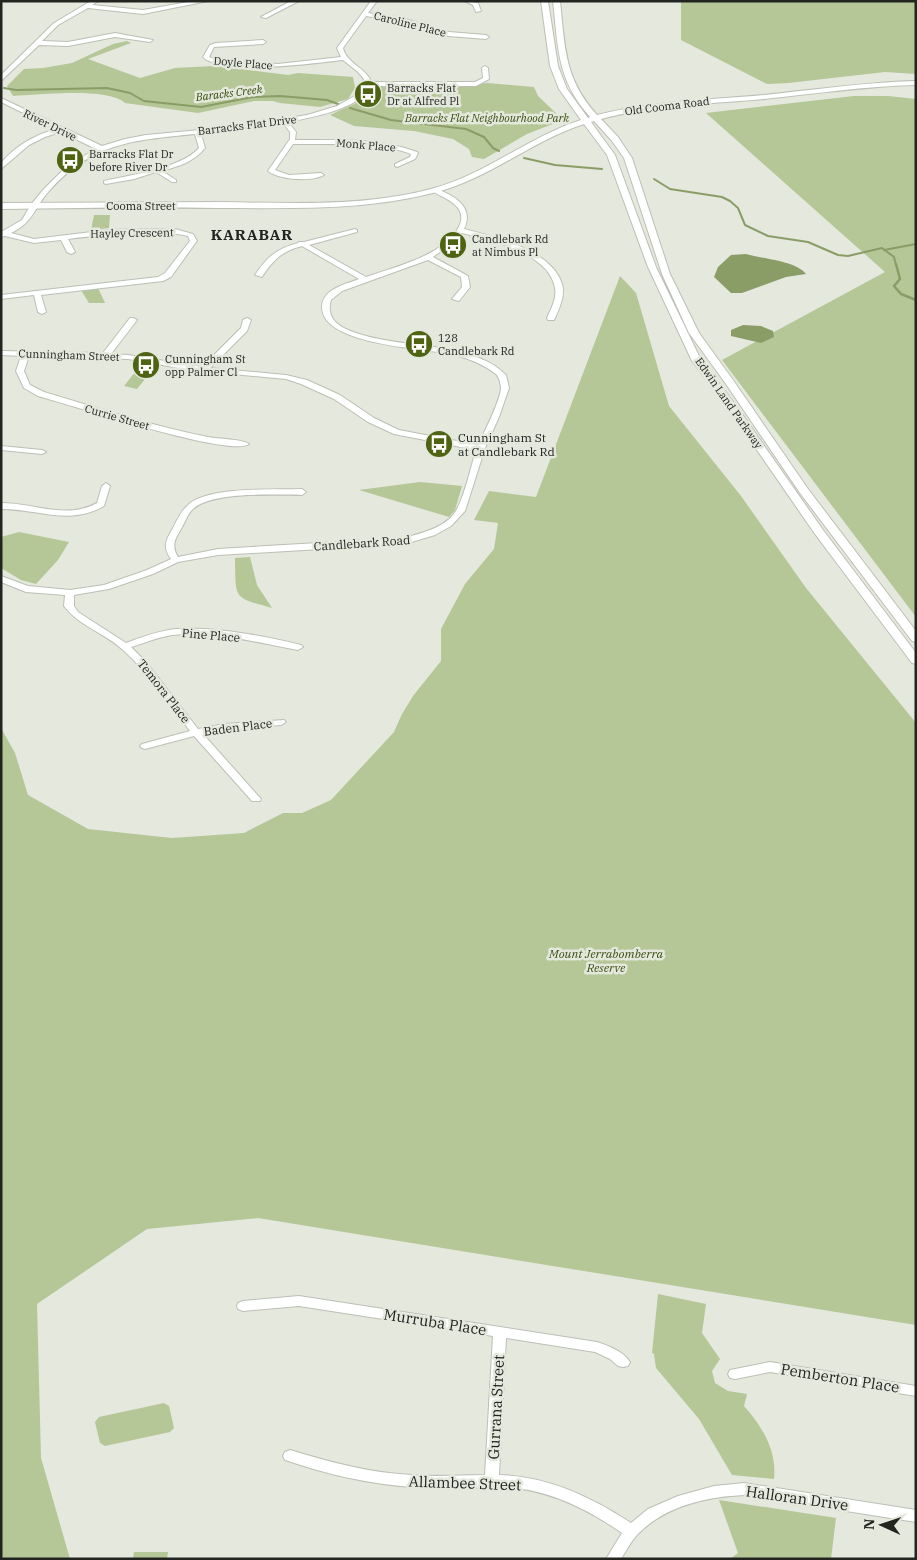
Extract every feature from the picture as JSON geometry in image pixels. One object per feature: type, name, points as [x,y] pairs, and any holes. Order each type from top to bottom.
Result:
[{"type":"main road","points":[[544,1],[557,77],[570,101],[593,121]]},
{"type":"main road","points":[[556,1],[566,73],[576,94],[593,121]]},
{"type":"main road","name":"Old Cooma Road","points":[[436,191],[476,178],[515,156],[593,121],[672,104],[761,97],[860,85],[916,83]]},
{"type":"main road","name":"Old Cooma Road","points":[[593,121],[680,108],[868,90],[916,88]]},
{"type":"main road","name":"Edwin Land Parkway","points":[[593,121],[616,139],[628,158],[660,258],[694,333],[730,382],[804,491],[916,639]]},
{"type":"main road","name":"Edwin Land Parkway","points":[[593,121],[616,166],[626,199],[652,267],[697,361],[732,406],[819,532],[916,661]]},
{"type":"main road","name":"Cooma Street","points":[[1,206],[356,203],[388,200],[436,191]]},
{"type":"street","points":[[1,78],[56,24],[95,1]]},
{"type":"street","points":[[87,6],[135,12],[170,9],[205,1]]},
{"type":"street","points":[[264,17],[296,1]]},
{"type":"street","points":[[374,1],[340,46],[340,53],[363,73],[367,84],[477,84],[486,79],[485,68]]},
{"type":"street","points":[[468,1],[476,4],[478,11]]},
{"type":"street","points":[[170,9],[178,13]]},
{"type":"street","name":"Caroline Place","points":[[364,14],[402,20],[448,34],[486,37]]},
{"type":"street","points":[[37,43],[68,44],[115,34],[150,40]]},
{"type":"street","name":"Doyle Place","points":[[263,42],[220,43],[212,46],[206,57],[211,61],[219,63],[266,66],[345,58]]},
{"type":"street","name":"Barracks Flat Drive","points":[[4,234],[26,220],[33,206],[70,166],[82,156],[100,148],[139,138],[284,121],[323,114],[344,106],[360,96],[367,84]]},
{"type":"street","name":"River Drive","points":[[1,100],[100,148]]},
{"type":"street","points":[[284,121],[293,132],[292,142],[271,170],[272,172],[291,176],[321,175]]},
{"type":"street","points":[[1,167],[25,144],[47,133],[60,130]]},
{"type":"street","points":[[106,182],[130,178],[157,170],[187,160],[198,154],[202,148],[197,132]]},
{"type":"street","name":"Monk Place","points":[[292,142],[346,143],[408,149],[416,153],[413,158],[397,165]]},
{"type":"street","points":[[157,170],[174,181]]},
{"type":"street","points":[[436,191],[457,202],[464,210],[466,220],[460,230],[505,242],[543,264],[556,280],[559,288],[556,308],[552,318]]},
{"type":"street","name":"Candlebark Road","points":[[1,579],[26,589],[70,593],[106,587],[150,572],[176,560],[218,552],[380,543],[421,538],[448,524],[461,511],[481,448],[495,417],[504,388],[502,375],[489,365],[475,358],[430,348],[365,338],[343,331],[331,324],[326,315],[325,303],[339,289],[428,257],[446,246],[460,230]]},
{"type":"street","name":"Hayley Crescent","points":[[1,297],[160,279],[168,275],[194,241],[191,235],[175,231],[108,232],[34,240],[4,234]]},
{"type":"street","points":[[259,275],[269,260],[276,254],[301,244],[355,232]]},
{"type":"street","points":[[64,238],[71,252]]},
{"type":"street","points":[[301,244],[364,279]]},
{"type":"street","points":[[428,257],[457,271],[465,278],[467,283],[465,289],[456,299]]},
{"type":"street","points":[[37,292],[42,312]]},
{"type":"street","points":[[105,356],[133,320]]},
{"type":"street","points":[[204,370],[244,329],[247,320]]},
{"type":"street","name":"Cunningham Street","points":[[1,353],[105,356],[204,370],[286,377],[304,382],[337,397],[371,420],[397,432],[481,448]]},
{"type":"street","name":"Currie Street","points":[[26,353],[20,371],[27,386],[40,394],[174,433],[220,442],[245,444]]},
{"type":"street","points":[[1,448],[42,452]]},
{"type":"street","points":[[1,506],[63,514],[83,513],[100,504],[106,486]]},
{"type":"street","points":[[176,560],[170,553],[168,540],[190,506],[201,499],[220,494],[302,492]]},
{"type":"street","name":"Temora Place","points":[[70,593],[70,606],[75,614],[125,646],[143,664],[196,732],[256,799]]},
{"type":"street","name":"Pine Place","points":[[125,646],[164,634],[186,632],[238,637],[298,648]]},
{"type":"street","name":"Baden Place","points":[[145,746],[196,732],[224,727],[281,722]]},
{"type":"street","name":"Murruba Place","points":[[243,1306],[307,1302],[598,1347],[615,1355],[623,1362]]},
{"type":"street","name":"Gurrana Street","points":[[492,1482],[500,1332]]},
{"type":"street","name":"Pemberton Place","points":[[735,1374],[770,1367],[916,1391]]},
{"type":"street","name":"Allambee Street","points":[[290,1456],[345,1472],[378,1478],[425,1482],[517,1482],[564,1494],[587,1503],[631,1531]]},
{"type":"street","name":"Halloran Drive","points":[[613,1559],[631,1531],[657,1511],[698,1495],[723,1490],[744,1489],[916,1516]]},
{"type":"green space","points":[[681,1],[916,1],[916,74],[885,72],[767,84],[681,40]]},
{"type":"green space","points":[[127,41],[131,43],[88,59],[140,78],[175,68],[214,66],[288,75],[298,73],[353,77],[355,88],[348,99],[320,107],[273,101],[254,101],[198,113],[125,103],[116,98],[89,93],[13,96],[7,86],[24,69],[72,63],[113,44]]},
{"type":"green space","name":"Barracks Flat Neighbourhood Park","points":[[487,83],[534,87],[538,96],[563,120],[527,134],[484,159],[472,157],[469,149],[453,139],[414,131],[354,126],[330,115],[367,98],[377,86],[470,86]]},
{"type":"green space","points":[[854,96],[888,96],[916,99],[916,617],[722,360],[885,272],[706,113]]},
{"type":"green space","points":[[94,215],[110,215],[109,228],[91,230]]},
{"type":"green space","name":"Mount Jerrabomberra Reserve","points":[[620,276],[636,293],[669,406],[741,496],[806,588],[916,723],[916,1325],[258,1218],[147,1229],[37,1304],[41,1458],[70,1559],[1,1559],[1,728],[15,753],[28,795],[88,829],[172,838],[244,833],[283,813],[302,813],[331,800],[394,732],[413,696],[441,661],[441,629],[465,584],[494,549],[498,523],[474,520],[489,491],[536,497]]},
{"type":"green space","points":[[98,288],[105,303],[89,303],[81,290]]},
{"type":"green space","points":[[140,366],[154,368],[137,389],[124,386]]},
{"type":"green space","points":[[420,482],[462,486],[455,510],[449,517],[359,490]]},
{"type":"green space","points":[[19,532],[69,542],[58,560],[36,584],[21,580],[1,568],[1,537]]},
{"type":"green space","points":[[250,557],[257,585],[272,608],[249,601],[239,594],[236,582],[235,558]]},
{"type":"green space","points":[[658,1294],[706,1304],[702,1333],[720,1359],[712,1371],[715,1383],[728,1391],[747,1394],[744,1406],[757,1422],[771,1448],[774,1479],[732,1475],[699,1419],[656,1368],[654,1354],[652,1353]]},
{"type":"green space","points":[[164,1403],[169,1406],[174,1428],[170,1432],[105,1446],[100,1443],[95,1422],[99,1417]]},
{"type":"green space","points":[[719,1500],[836,1518],[831,1559],[730,1559],[738,1553]]},
{"type":"green space","points":[[134,1552],[168,1552],[167,1559],[133,1559]]},
{"type":"shaded area","points":[[746,254],[787,263],[806,274],[786,277],[742,293],[731,293],[714,277],[718,267],[731,255]]},
{"type":"shaded area","points":[[743,325],[761,326],[773,331],[774,337],[761,343],[731,336],[731,330]]},
{"type":"waterway","name":"Baracks Creek","points":[[4,88],[16,90],[107,88],[130,93],[144,101],[201,107],[253,97],[280,96],[327,100],[338,104]]},
{"type":"waterway","name":"Baracks Creek","points":[[350,108],[391,120],[466,129],[484,137],[493,148],[499,151]]},
{"type":"waterway","name":"Baracks Creek","points":[[524,158],[555,165],[602,169]]},
{"type":"waterway","name":"Baracks Creek","points":[[654,179],[670,189],[722,197],[738,208],[745,225],[768,236],[808,242],[838,255],[848,256],[882,248],[885,250]]},
{"type":"waterway","points":[[885,250],[916,244]]},
{"type":"waterway","name":"Baracks Creek","points":[[885,250],[894,257],[896,265]]},
{"type":"waterway","name":"Baracks Creek","points":[[896,264],[900,279],[894,286],[901,294],[916,300]]},
{"type":"place","name":"Barracks Flat Dr at Alfred Pl","points":[[368,94]]},
{"type":"place","name":"Barracks Flat Dr before River Dr","points":[[70,160]]},
{"type":"place","name":"Candlebark Rd at Nimbus Pl","points":[[453,245]]},
{"type":"place","name":"128 Candlebark Rd","points":[[419,344]]},
{"type":"place","name":"Cunningham St opp Palmer Cl","points":[[146,365]]},
{"type":"place","name":"Cunningham St at Candlebark Rd","points":[[439,444]]},
{"type":"district","name":"KARABAR","points":[[252,234]]}]
